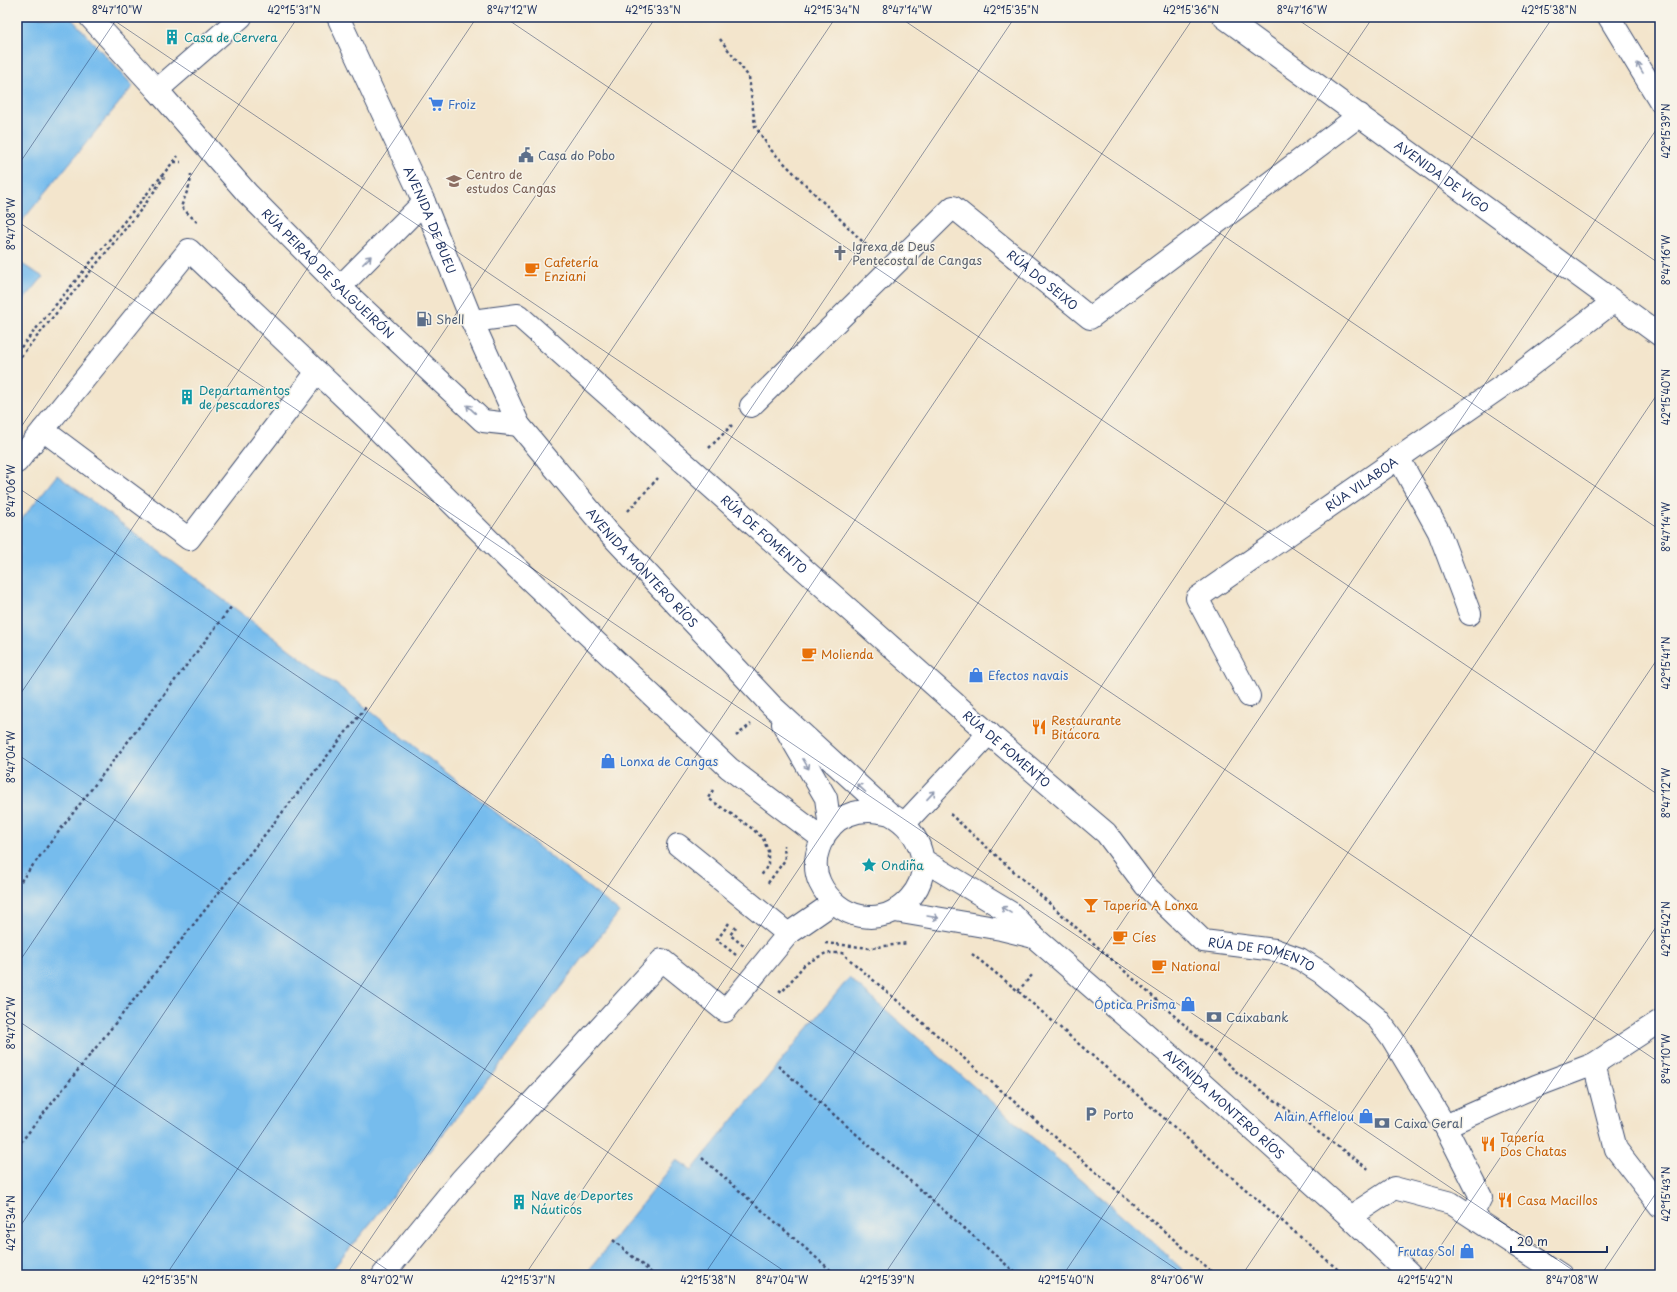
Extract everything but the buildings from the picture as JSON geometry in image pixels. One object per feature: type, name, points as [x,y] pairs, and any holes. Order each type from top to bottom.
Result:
[{"type":"street","name":"RÚA PEIRAO DE SALGUEIRÓN","points":[[90,17],[157,90],[247,193],[340,288],[483,421],[519,425]]},
{"type":"street","points":[[157,90],[241,17]]},
{"type":"street","name":"AVENIDA DE BUEU","points":[[338,17],[424,202],[472,321],[519,425]]},
{"type":"street","name":"AVENIDA DE VIGO","points":[[1224,17],[1660,335]]},
{"type":"street","points":[[1609,17],[1660,101]]},
{"type":"street","name":"RÚA DO SEIXO","points":[[751,406],[953,207],[1090,318],[1360,116]]},
{"type":"street","points":[[340,288],[424,202]]},
{"type":"street","points":[[17,462],[189,250],[317,372],[513,564],[729,768],[826,833]]},
{"type":"street","name":"RÚA VILABOA","points":[[1249,696],[1197,598],[1518,375],[1613,302]]},
{"type":"street","name":"RÚA DE FOMENTO","points":[[472,321],[518,316],[989,733],[1106,833],[1145,885],[1203,941],[1275,950],[1300,959],[1322,973],[1378,1019],[1392,1038],[1445,1126],[1481,1197],[1472,1215]]},
{"type":"street","points":[[43,430],[189,539],[317,372]]},
{"type":"street","name":"AVENIDA MONTERO RÍOS","points":[[519,425],[609,533],[772,706]]},
{"type":"street","points":[[1398,457],[1439,532],[1470,614]]},
{"type":"street","points":[[772,706],[914,834],[923,860],[920,880],[910,898],[894,911],[879,916],[863,917],[847,912],[833,903],[824,892],[818,880],[816,866],[818,852],[826,833],[826,798],[772,706]]},
{"type":"street","points":[[897,819],[930,796],[989,733]]},
{"type":"street","points":[[826,833],[848,815],[869,810],[897,819]]},
{"type":"street","points":[[678,845],[788,934]]},
{"type":"street","name":"AVENIDA MONTERO RÍOS","points":[[923,860],[1011,913],[1034,937],[1177,1061],[1350,1217],[1410,1275]]},
{"type":"street","points":[[383,1275],[461,1180],[662,960],[725,1011],[788,934],[833,903]]},
{"type":"street","points":[[894,911],[1001,929],[1034,937]]},
{"type":"street","points":[[1445,1126],[1536,1086],[1594,1064],[1660,1021]]},
{"type":"street","points":[[1594,1064],[1616,1149],[1660,1206]]},
{"type":"street","points":[[1350,1217],[1394,1188],[1451,1203],[1472,1215],[1561,1275]]},
{"type":"path","points":[[720,39],[749,76],[756,126],[771,150],[890,270]]},
{"type":"path","points":[[17,352],[174,162],[144,206],[17,361]]},
{"type":"path","points":[[609,533],[684,462],[751,406]]},
{"type":"path","points":[[17,886],[232,606]]},
{"type":"path","points":[[17,1147],[366,707]]},
{"type":"path","points":[[729,768],[708,798],[759,834],[763,838],[768,851],[768,865],[730,935],[782,992],[805,964],[826,953],[842,953],[1215,1275]]},
{"type":"path","points":[[707,786],[719,794]]},
{"type":"path","points":[[930,796],[1239,1074],[1394,1188]]},
{"type":"path","points":[[760,967],[717,940],[785,860],[785,847],[782,840]]},
{"type":"path","points":[[820,946],[826,943],[870,948],[912,943]]},
{"type":"path","points":[[967,950],[1018,991],[1344,1275]]},
{"type":"path","points":[[778,1066],[1018,1275]]},
{"type":"path","points":[[702,1158],[836,1275]]},
{"type":"path","points":[[613,1240],[654,1275]]},
{"type":"water","points":[[17,17],[70,17],[133,86],[17,227]]},
{"type":"water","points":[[17,261],[43,277],[17,308]]},
{"type":"water","points":[[57,475],[353,697],[619,912],[508,1055],[328,1275],[17,1275],[17,525]]},
{"type":"water","points":[[849,978],[1155,1244],[1188,1275],[585,1275],[677,1160],[692,1170]]},
{"type":"place","name":"Casa de Cervera","points":[[172,37]]},
{"type":"place","name":"Froiz","points":[[436,104]]},
{"type":"place","name":"Casa do Pobo","points":[[526,155]]},
{"type":"place","name":"Centro de estudos Cangas","points":[[454,181]]},
{"type":"place","name":"Igrexa de Deus Pentecostal de Cangas","points":[[840,253]]},
{"type":"place","name":"Cafetería Enziani","points":[[532,269]]},
{"type":"place","name":"Shell","points":[[424,319]]},
{"type":"place","name":"Departamentos de pescadores","points":[[187,397]]},
{"type":"place","name":"Molienda","points":[[809,654]]},
{"type":"place","name":"Efectos navais","points":[[976,675]]},
{"type":"place","name":"Restaurante Bitácora","points":[[1039,727]]},
{"type":"place","name":"Lonxa de Cangas","points":[[608,761]]},
{"type":"place","name":"Ondiña","points":[[869,865]]},
{"type":"place","name":"Tapería A Lonxa","points":[[1091,905]]},
{"type":"place","name":"Cíes","points":[[1120,937]]},
{"type":"place","name":"National","points":[[1159,966]]},
{"type":"place","name":"Óptica Prisma","points":[[1188,1004]]},
{"type":"place","name":"Caixabank","points":[[1214,1017]]},
{"type":"place","name":"Porto","points":[[1091,1114]]},
{"type":"place","name":"Alain Afflelou","points":[[1366,1116]]},
{"type":"place","name":"Caixa Geral","points":[[1382,1123]]},
{"type":"place","name":"Tapería Dos Chatas","points":[[1488,1144]]},
{"type":"place","name":"Casa Macillos","points":[[1505,1200]]},
{"type":"place","name":"Nave de Deportes Náuticos","points":[[519,1202]]},
{"type":"place","name":"Frutas Sol","points":[[1467,1251]]}]
